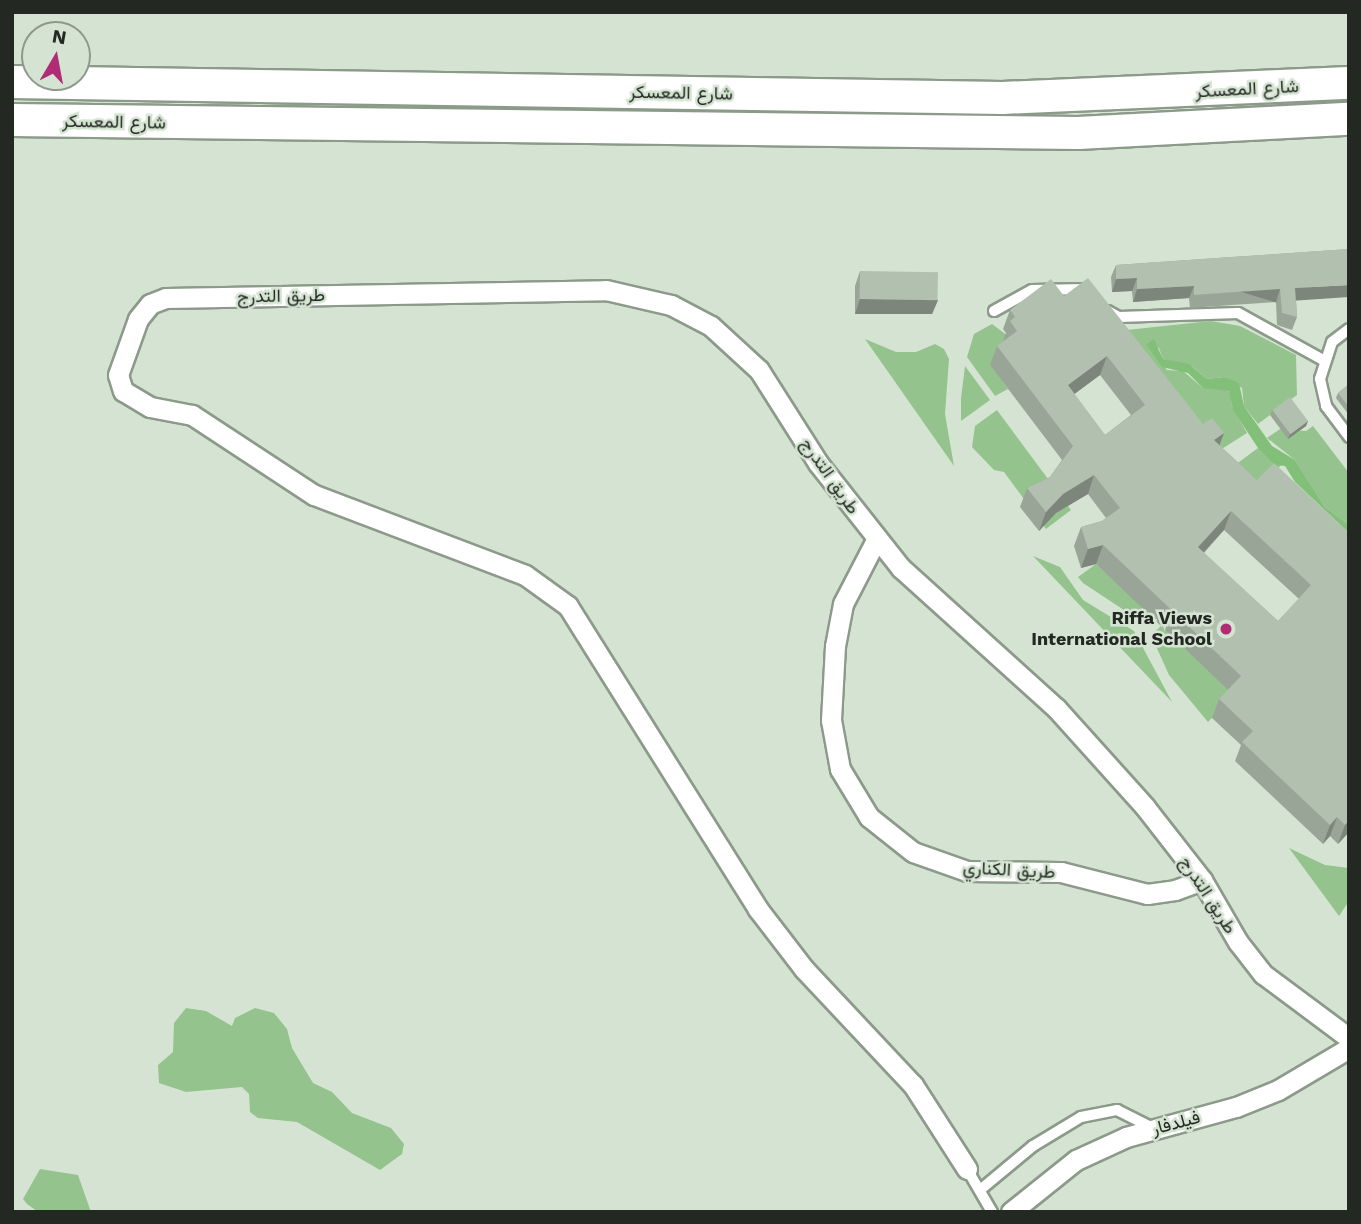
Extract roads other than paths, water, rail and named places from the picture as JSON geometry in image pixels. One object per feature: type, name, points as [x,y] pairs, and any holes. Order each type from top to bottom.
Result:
[{"type":"main road","name":"شارع المعسكر","points":[[12,82],[1003,98],[1349,83]]},
{"type":"main road","name":"شارع المعسكر","points":[[12,120],[1078,134],[1349,119]]},
{"type":"street","name":"طريق التدرج","points":[[967,1169],[913,1085],[804,969],[758,909],[568,606],[525,575],[314,495],[192,415],[150,407],[123,391],[117,380],[144,310],[166,298],[584,290],[649,298],[711,326],[746,355],[876,540],[928,595],[1056,708],[1138,798],[1202,880],[1238,942],[1263,974],[1349,1038]]},
{"type":"street","name":"طريق الكناري","points":[[876,540],[843,604],[835,646],[832,712],[841,769],[869,817],[913,852],[967,870],[1061,872],[1147,894],[1175,890],[1202,880]]},
{"type":"street","name":"فيلدفار","points":[[1011,1212],[1076,1160],[1153,1129],[1236,1107],[1278,1090],[1349,1048]]},
{"type":"lane","points":[[994,311],[1032,290],[1082,288],[1093,292]]},
{"type":"lane","points":[[1102,303],[1119,317],[1238,313],[1323,360]]},
{"type":"lane","points":[[1349,329],[1332,342],[1323,360],[1320,379],[1326,406],[1349,437]]},
{"type":"lane","points":[[980,1190],[1033,1146],[1081,1117],[1117,1110],[1153,1129]]},
{"type":"lane","points":[[967,1169],[992,1212]]},
{"type":"place","name":"Riffa Views International School","points":[[1226,629]]}]
